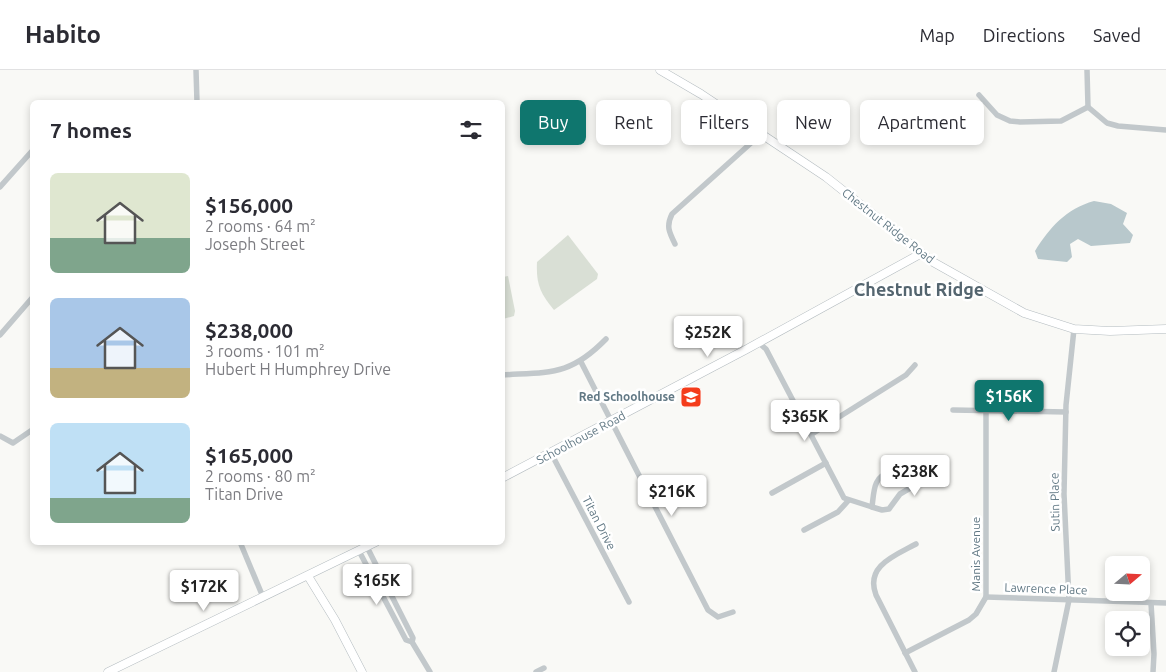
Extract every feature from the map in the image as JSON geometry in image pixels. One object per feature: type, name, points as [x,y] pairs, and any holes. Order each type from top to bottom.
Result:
[{"type":"street","points":[[196,70],[197,100]]},
{"type":"street","name":"Chestnut Ridge Road","points":[[660,70],[710,100]]},
{"type":"street","points":[[1087,70],[1088,106],[1107,123],[1118,126],[1166,130]]},
{"type":"street","points":[[979,95],[998,115],[1010,121],[1061,121],[1088,106]]},
{"type":"street","name":"Chestnut Ridge Road","points":[[767,138],[826,177],[922,254],[967,283],[1024,313],[1074,330],[1166,329]]},
{"type":"street","points":[[675,244],[668,231],[668,223],[672,214],[749,145]]},
{"type":"street","points":[[0,187],[30,153]]},
{"type":"street","name":"Schoolhouse Road","points":[[505,476],[612,422],[922,254]]},
{"type":"street","points":[[0,335],[30,300]]},
{"type":"street","name":"Sutin Place","points":[[1054,672],[1070,600],[1064,494],[1066,412],[1074,330]]},
{"type":"street","points":[[505,375],[552,373],[581,362],[606,339]]},
{"type":"street","points":[[759,343],[766,348],[844,498],[848,501],[882,510],[890,508],[900,494],[912,487],[910,477],[891,473],[881,476],[875,485],[872,507]]},
{"type":"street","points":[[581,362],[708,610],[718,617],[733,612]]},
{"type":"street","points":[[812,434],[906,376],[915,366]]},
{"type":"street","points":[[953,410],[1066,412]]},
{"type":"street","name":"Manis Avenue","points":[[905,653],[969,620],[981,607],[986,597],[986,411]]},
{"type":"street","points":[[0,436],[14,443],[30,431]]},
{"type":"street","name":"Titan Drive","points":[[551,453],[629,602]]},
{"type":"street","points":[[772,493],[826,462]]},
{"type":"street","points":[[804,530],[838,512],[848,501]]},
{"type":"street","points":[[915,672],[876,595],[873,582],[880,565],[916,544]]},
{"type":"street","points":[[241,545],[263,597]]},
{"type":"street","points":[[108,672],[370,545]]},
{"type":"street","points":[[363,549],[430,672]]},
{"type":"street","points":[[308,576],[335,620],[362,672]]},
{"type":"street","name":"Lawrence Place","points":[[986,597],[1166,603]]},
{"type":"street","points":[[1151,603],[1154,654],[1153,672]]},
{"type":"street","points":[[536,672],[544,668]]},
{"type":"shaded area","points":[[1094,201],[1111,204],[1127,213],[1123,224],[1133,235],[1130,243],[1091,246],[1078,239],[1070,244],[1072,257],[1067,262],[1038,259],[1035,251],[1053,227],[1067,214],[1084,204]]},
{"type":"shaded area","points":[[568,235],[598,274],[597,279],[554,310],[540,288],[537,276],[537,262]]},
{"type":"shaded area","points":[[508,276],[515,311],[514,316],[505,318],[505,277]]},
{"type":"place","name":"Red Schoolhouse","points":[[691,397]]},
{"type":"district","name":"Chestnut Ridge","points":[[919,290]]}]
